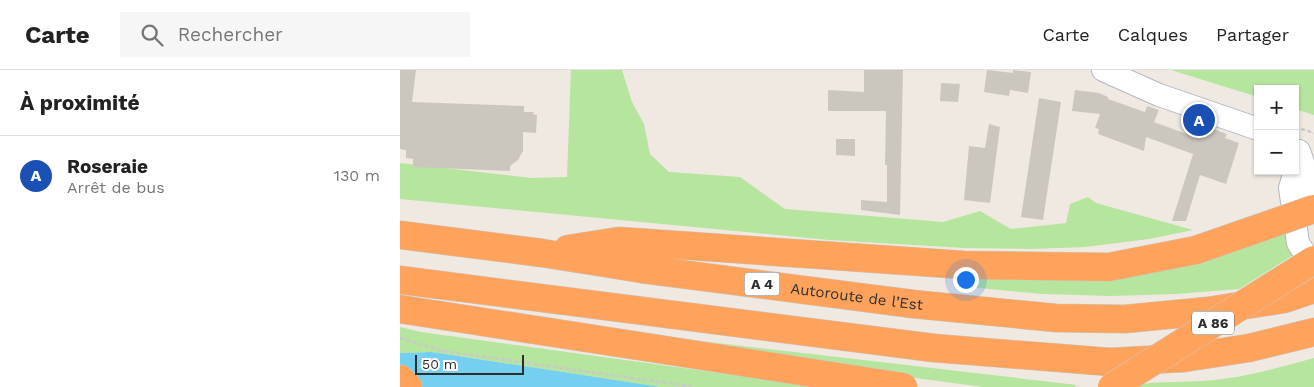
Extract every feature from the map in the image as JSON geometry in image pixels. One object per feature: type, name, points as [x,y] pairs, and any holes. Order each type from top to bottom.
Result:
[{"type":"highway","points":[[542,253],[619,241],[964,266],[1109,267],[1196,250],[1314,210]]},
{"type":"highway","name":"Autoroute de l’Est","points":[[400,235],[913,304],[1056,318],[1125,319],[1208,311],[1284,298],[1314,289]]},
{"type":"highway","name":"A 86","points":[[1112,387],[1314,260]]},
{"type":"highway","points":[[400,280],[934,348],[1110,362],[1184,358],[1249,348],[1314,332]]},
{"type":"highway","points":[[400,310],[903,387]]},
{"type":"highway","points":[[400,379],[408,387]]},
{"type":"street","points":[[1103,70],[1159,95],[1254,128]]},
{"type":"street","points":[[1300,159],[1311,185],[1314,210]]},
{"type":"street","points":[[1300,159],[1290,188],[1298,243],[1314,268]]},
{"type":"path","points":[[1299,127],[1314,133]]},
{"type":"path","points":[[400,338],[443,351],[695,387]]},
{"type":"green space","points":[[571,70],[622,70],[632,102],[644,124],[650,154],[669,172],[740,177],[785,209],[943,222],[980,211],[1011,229],[1066,223],[1070,204],[1088,197],[1096,203],[1193,230],[1149,239],[1085,247],[1033,249],[964,248],[829,240],[400,199],[400,163],[531,178],[567,177]]},
{"type":"green space","points":[[1171,70],[1314,70],[1314,115],[1299,110],[1299,85],[1254,85],[1254,96]]},
{"type":"green space","points":[[1287,228],[1295,254],[1239,289],[1176,294],[1111,296],[1043,294],[957,286],[958,273],[1079,272]]},
{"type":"green space","points":[[563,325],[1077,385],[1074,387],[983,387],[557,330]]},
{"type":"green space","points":[[400,327],[421,332],[822,387],[661,387],[432,352],[400,353]]},
{"type":"green space","points":[[1314,358],[1314,387],[1129,387],[1156,383],[1229,378]]},
{"type":"water","points":[[432,352],[661,387],[400,387],[400,353]]},
{"type":"building","points":[[400,70],[416,70],[412,102],[524,106],[524,112],[534,112],[533,114],[537,115],[536,133],[523,132],[523,151],[518,160],[510,166],[510,171],[413,167],[413,159],[406,158],[406,150],[400,149]]},
{"type":"building","points":[[864,70],[903,70],[900,215],[861,210],[861,200],[887,202],[887,165],[885,165],[886,111],[828,111],[828,90],[864,92]]},
{"type":"building","points":[[987,70],[1013,73],[1013,70],[1031,72],[1028,93],[1010,90],[1009,96],[984,92]]},
{"type":"building","points":[[941,83],[960,84],[958,102],[940,101]]},
{"type":"building","points":[[1075,90],[1099,93],[1108,97],[1108,99],[1145,112],[1147,106],[1159,110],[1154,122],[1200,139],[1205,126],[1227,134],[1225,138],[1239,143],[1226,184],[1200,175],[1186,221],[1172,221],[1193,154],[1146,137],[1144,151],[1098,134],[1099,129],[1095,128],[1100,114],[1072,111]]},
{"type":"building","points":[[1039,98],[1061,102],[1043,220],[1021,217]]},
{"type":"building","points":[[989,124],[1000,127],[990,203],[964,200],[969,146],[985,148]]},
{"type":"building","points":[[836,139],[855,139],[855,156],[836,155]]},
{"type":"place","name":"Roseraie","points":[[1199,120]]}]
